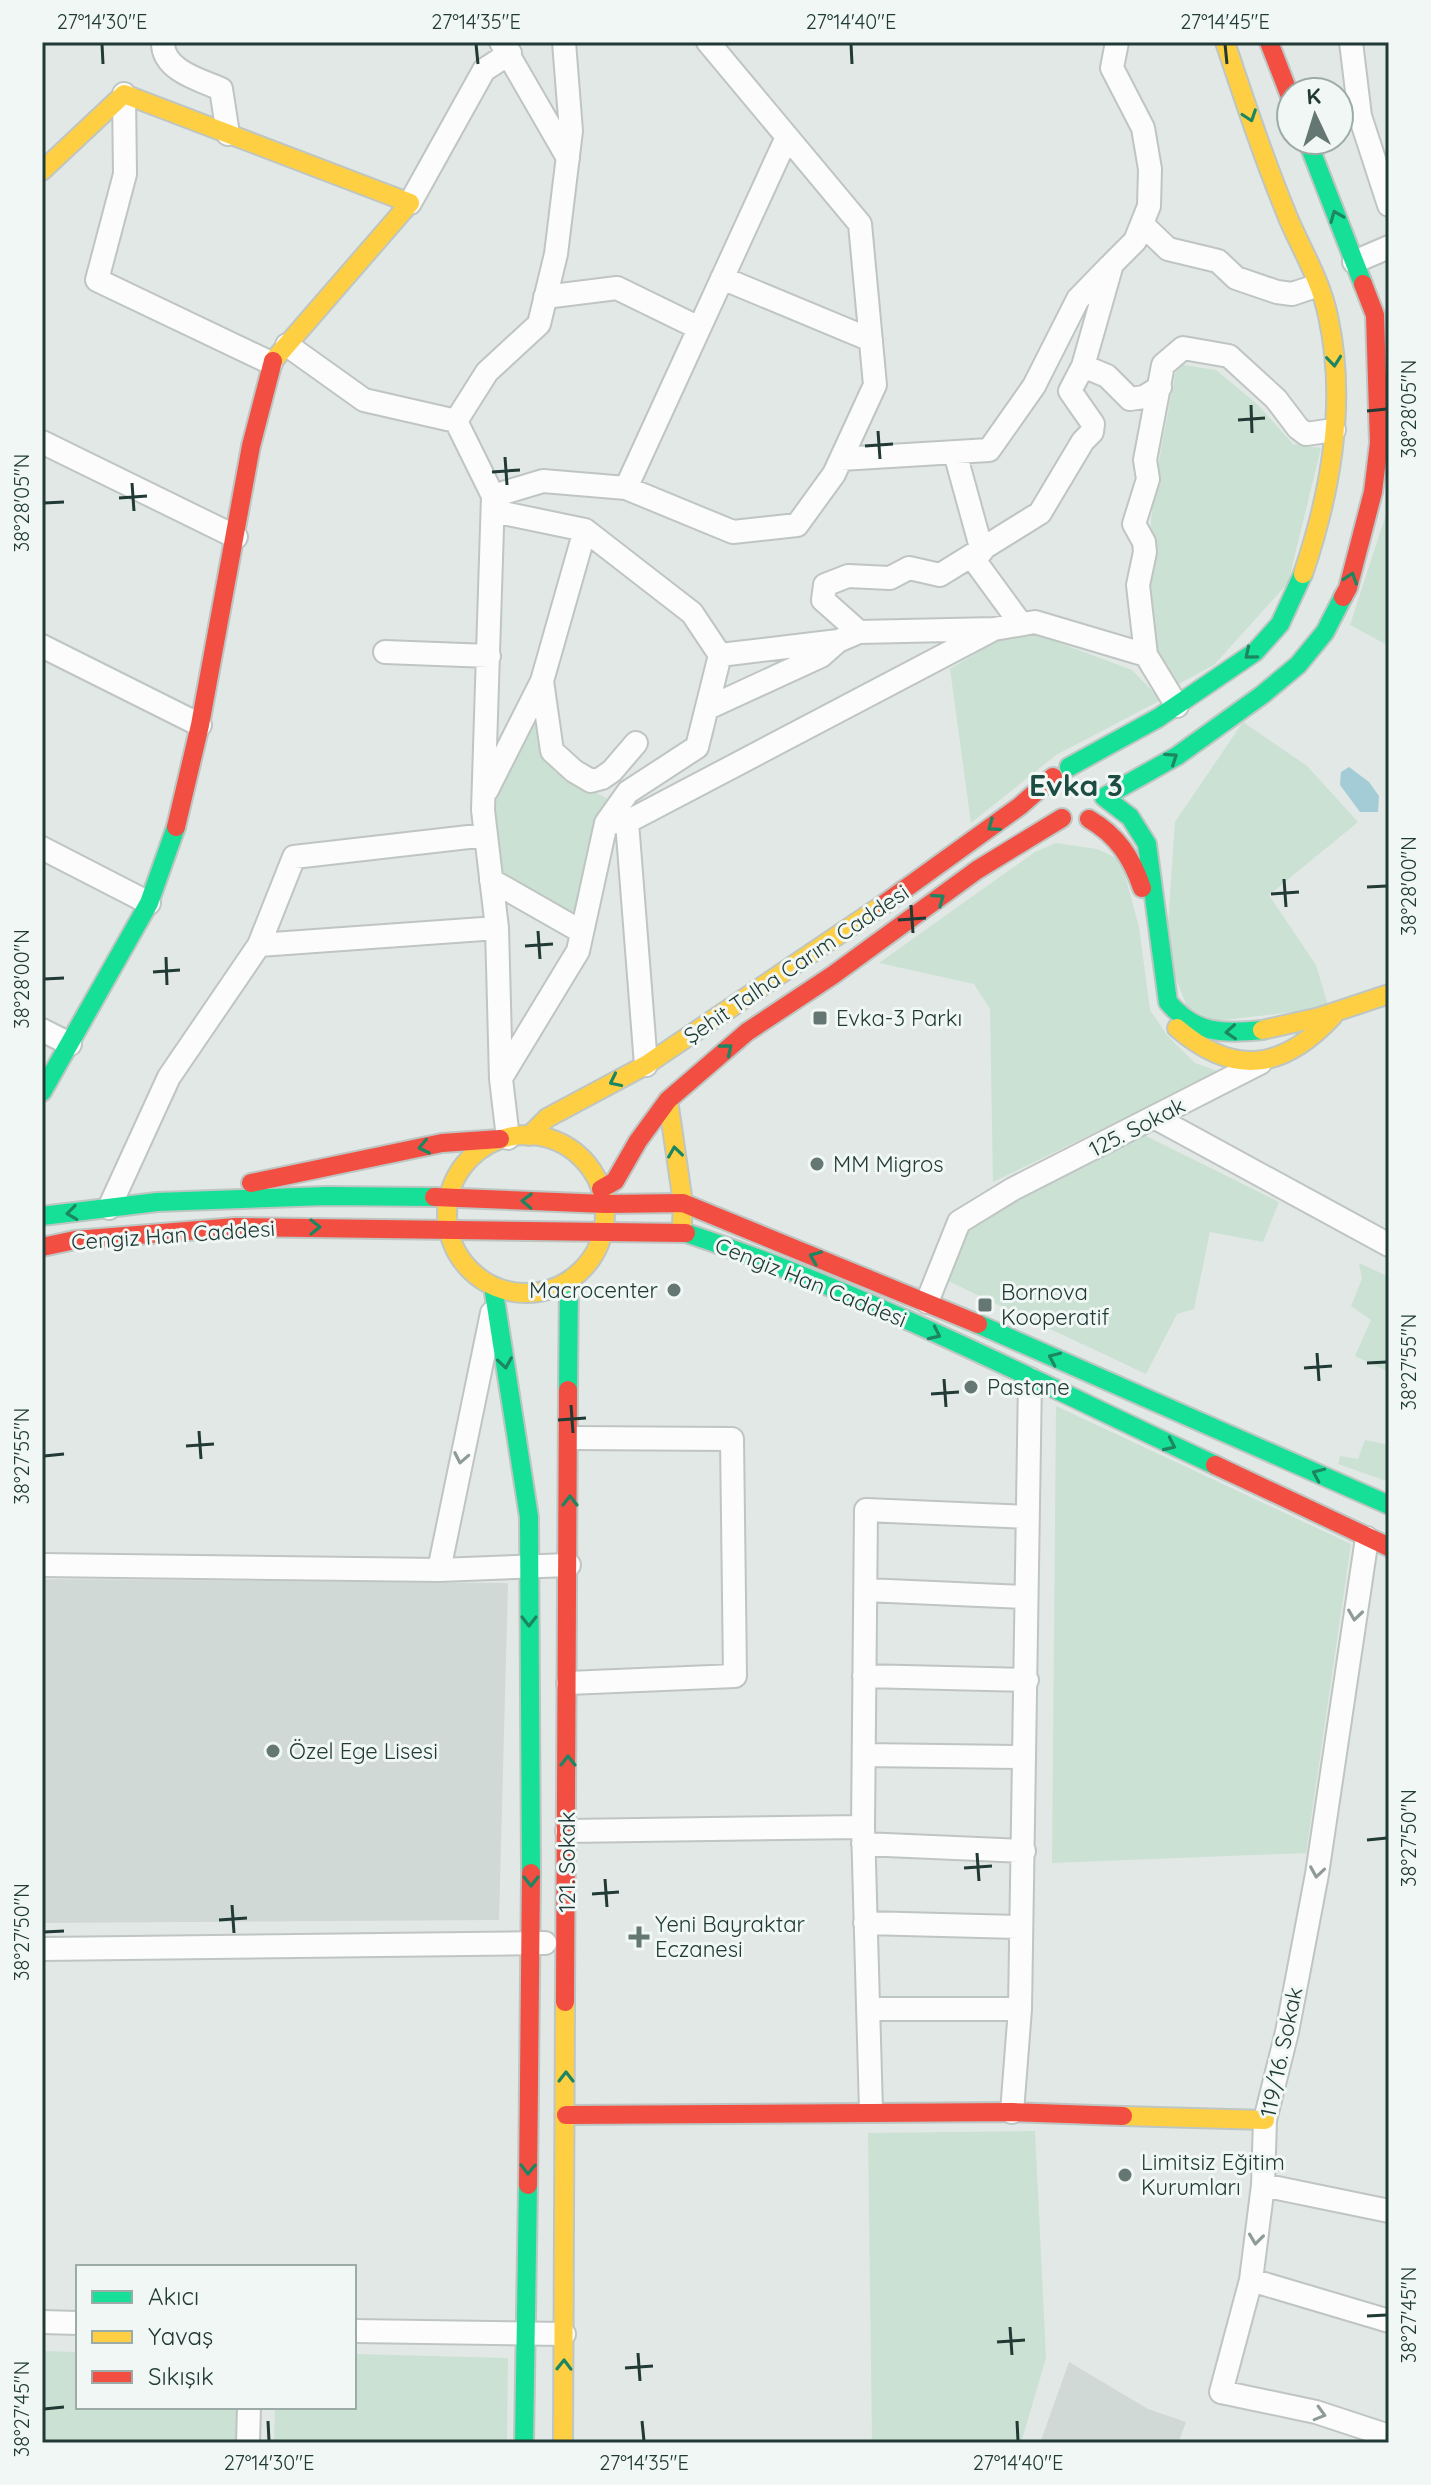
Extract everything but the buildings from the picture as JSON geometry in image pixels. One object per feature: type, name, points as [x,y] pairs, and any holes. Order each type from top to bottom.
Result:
[{"type":"street","points":[[163,42],[171,65],[221,89],[228,134]]},
{"type":"street","points":[[456,421],[487,372],[539,324],[556,254],[571,131],[564,42]]},
{"type":"street","points":[[493,504],[543,481],[626,488],[733,532],[797,525],[834,474],[841,459],[875,385],[860,224],[708,42]]},
{"type":"street","points":[[841,459],[989,450],[1034,386],[1078,299],[1135,241],[1149,206],[1150,169],[1143,128],[1112,68],[1117,42]]},
{"type":"street","name":"Şehit Talha Carım Caddesi","points":[[1100,783],[1165,764],[1262,695],[1298,665],[1307,623],[1316,536],[1334,430],[1335,379],[1329,318],[1262,151],[1225,42]]},
{"type":"street","points":[[1269,42],[1282,76]]},
{"type":"street","points":[[1351,42],[1360,116],[1389,205]]},
{"type":"street","points":[[42,1092],[149,903],[180,816],[200,725],[251,446],[271,363],[410,203],[484,70],[506,48],[568,158]]},
{"type":"street","points":[[124,94],[410,203]]},
{"type":"street","points":[[42,171],[124,94]]},
{"type":"street","points":[[124,94],[125,174],[97,280],[271,363]]},
{"type":"street","points":[[626,488],[787,137]]},
{"type":"street","name":"Şehit Talha Carım Caddesi","points":[[513,1138],[582,1097],[646,1065],[934,870],[1061,772],[1177,706],[1268,640],[1307,623],[1348,588],[1373,492],[1379,443],[1375,315],[1313,156]]},
{"type":"street","points":[[1142,224],[1168,249],[1218,261],[1236,278],[1292,294],[1316,286]]},
{"type":"street","points":[[1354,262],[1389,247]]},
{"type":"street","points":[[848,636],[823,600],[825,585],[848,576],[890,578],[909,568],[940,575],[1040,513],[1083,441],[1092,432],[1093,424],[1070,391],[1083,366],[1112,264]]},
{"type":"street","points":[[722,278],[871,340]]},
{"type":"street","points":[[545,297],[617,288],[699,328]]},
{"type":"street","points":[[287,345],[364,400],[456,421]]},
{"type":"street","points":[[1177,706],[1146,655],[1138,585],[1145,552],[1144,542],[1134,524],[1148,479],[1145,460],[1163,365],[1183,348],[1229,356],[1276,399],[1306,434],[1334,430]]},
{"type":"street","points":[[1083,366],[1107,376],[1130,399],[1144,397],[1160,387]]},
{"type":"street","points":[[456,421],[493,504],[483,798],[497,928],[501,1079],[513,1138]]},
{"type":"street","points":[[42,442],[236,537]]},
{"type":"street","points":[[955,453],[977,554],[1021,624]]},
{"type":"street","points":[[493,504],[585,530],[692,613],[720,655],[697,747],[628,792],[616,822],[578,951],[501,1079]]},
{"type":"street","points":[[483,798],[542,681],[585,530]]},
{"type":"street","points":[[720,655],[848,636],[994,629],[1035,622],[1146,655]]},
{"type":"street","points":[[616,822],[994,629]]},
{"type":"street","points":[[708,708],[821,656],[848,636]]},
{"type":"street","points":[[42,646],[200,725]]},
{"type":"street","points":[[385,652],[489,656]]},
{"type":"street","points":[[542,681],[552,751],[574,771],[591,781],[602,778],[636,743]]},
{"type":"street","points":[[1100,783],[1097,813],[1080,822],[1062,818],[1055,812],[1048,795],[1061,772],[1087,768],[1132,816],[1147,844],[1168,1002],[1179,1016],[1193,1026],[1217,1032],[1260,1030],[1335,1013]]},
{"type":"street","points":[[612,771],[628,792]]},
{"type":"street","name":"Şehit Talha Carım Caddesi","points":[[603,1196],[668,1100],[747,1032],[833,975],[977,870],[1062,818]]},
{"type":"street","points":[[1089,819],[1105,827],[1135,866],[1163,1006],[1172,1023],[1204,1050],[1226,1061],[1262,1062],[1260,1030]]},
{"type":"street","points":[[616,822],[646,1065]]},
{"type":"street","points":[[109,1208],[169,1077],[259,945],[294,857],[486,835]]},
{"type":"street","points":[[42,848],[149,903]]},
{"type":"street","points":[[491,880],[582,932]]},
{"type":"street","points":[[259,945],[497,928]]},
{"type":"street","name":"125. Sokak","points":[[927,1302],[959,1222],[1013,1189],[1309,1041],[1335,1013],[1389,994]]},
{"type":"street","points":[[42,1030],[70,1044]]},
{"type":"street","points":[[668,1100],[683,1203],[681,1231]]},
{"type":"street","points":[[1156,1118],[1389,1245]]},
{"type":"street","points":[[157,1202],[442,1143],[513,1138],[551,1140],[584,1161],[603,1196],[603,1232],[590,1260],[569,1280],[551,1289],[532,1293],[494,1293],[458,1254],[447,1228],[449,1197],[455,1179],[466,1164],[480,1151],[513,1138]]},
{"type":"street","name":"Cengiz Han Caddesi","points":[[42,1216],[157,1202],[327,1196],[603,1196],[683,1203],[927,1302],[1389,1505]]},
{"type":"street","name":"Cengiz Han Caddesi","points":[[42,1247],[75,1240],[236,1227],[681,1231],[768,1260],[1389,1547]]},
{"type":"street","name":"121. Sokak","points":[[563,2443],[569,1280]]},
{"type":"street","points":[[439,1570],[494,1293]]},
{"type":"street","name":"121. Sokak","points":[[494,1293],[529,1517],[531,1944],[524,2443]]},
{"type":"street","points":[[1012,2112],[1020,2009],[1024,1851],[1030,1379]]},
{"type":"street","points":[[568,1683],[735,1676],[732,1439],[570,1438]]},
{"type":"street","points":[[871,2111],[863,1835],[866,1510],[1027,1517]]},
{"type":"street","name":"119/16. Sokak","points":[[1367,1538],[1317,1874],[1287,2032],[1265,2120],[1263,2185],[1251,2280],[1221,2392],[1316,2412],[1389,2436]]},
{"type":"street","points":[[42,1565],[439,1570],[569,1565]]},
{"type":"street","points":[[866,1590],[1026,1597]]},
{"type":"street","points":[[864,1676],[1027,1680]]},
{"type":"street","points":[[864,1755],[1024,1757]]},
{"type":"street","points":[[567,1831],[863,1835],[1024,1851]]},
{"type":"street","points":[[865,1923],[1021,1927]]},
{"type":"street","points":[[42,1949],[531,1944],[567,1941]]},
{"type":"street","points":[[868,2009],[1020,2009]]},
{"type":"street","points":[[566,2115],[1012,2112],[1265,2120]]},
{"type":"street","points":[[1263,2185],[1389,2211]]},
{"type":"street","points":[[1251,2280],[1389,2321]]},
{"type":"street","points":[[42,2322],[76,2323]]},
{"type":"street","points":[[356,2331],[564,2334]]},
{"type":"street","points":[[248,2443],[249,2409]]},
{"type":"shaded area","name":"Özel Ege Lisesi","points":[[42,1579],[508,1583],[499,1920],[42,1923]]},
{"type":"shaded area","points":[[1069,2362],[1148,2409],[1186,2422],[1179,2441],[1185,2443],[1040,2443]]},
{"type":"green space","points":[[1177,364],[1216,370],[1258,405],[1293,444],[1321,448],[1288,583],[1214,665],[1175,686],[1151,650],[1145,590],[1154,488]]},
{"type":"green space","points":[[1389,505],[1389,646],[1350,625]]},
{"type":"green space","points":[[1038,635],[1132,670],[1161,700],[1056,755],[971,823],[950,669],[998,640]]},
{"type":"green space","points":[[535,711],[540,737],[554,771],[608,799],[592,839],[575,919],[500,870],[493,798]]},
{"type":"green space","points":[[1243,722],[1307,766],[1358,822],[1269,895],[1316,965],[1329,1008],[1215,1021],[1187,1007],[1166,953],[1175,822]]},
{"type":"green space","points":[[1056,843],[1097,849],[1121,860],[1139,927],[1150,1010],[1167,1035],[1195,1063],[1220,1072],[993,1182],[990,1009],[974,984],[879,963],[1035,852]]},
{"type":"green space","points":[[1140,1133],[1279,1202],[1263,1242],[1210,1232],[1194,1309],[1177,1314],[1146,1374],[948,1281],[973,1221]]},
{"type":"green space","points":[[1359,1263],[1389,1277],[1389,1372],[1355,1356],[1371,1320],[1351,1306],[1362,1279]]},
{"type":"green space","points":[[1056,1406],[1351,1544],[1306,1853],[1052,1863]]},
{"type":"green space","points":[[1365,1440],[1389,1445],[1389,1482],[1338,1464],[1340,1456],[1358,1459]]},
{"type":"green space","points":[[1035,2131],[1046,2358],[1021,2443],[872,2443],[868,2133]]},
{"type":"green space","points":[[42,2351],[76,2352],[76,2409],[237,2409],[236,2443],[42,2443]]},
{"type":"green space","points":[[356,2354],[508,2358],[507,2443],[274,2443],[275,2409],[356,2409]]},
{"type":"water","points":[[1349,767],[1369,782],[1379,796],[1378,812],[1360,812],[1340,785],[1341,772]]},
{"type":"traffic: fast","points":[[1313,156],[1363,284]]},
{"type":"traffic: fast","points":[[1069,767],[1158,718],[1255,652],[1280,624],[1303,574]]},
{"type":"traffic: fast","points":[[1104,797],[1177,756],[1298,665],[1325,632],[1343,597]]},
{"type":"traffic: fast","points":[[1104,797],[1130,817],[1147,844],[1168,1002],[1188,1020],[1210,1030],[1262,1030]]},
{"type":"traffic: fast","points":[[42,1092],[149,903],[176,827]]},
{"type":"traffic: fast","points":[[42,1216],[157,1202],[327,1196],[434,1197]]},
{"type":"traffic: fast","points":[[686,1233],[887,1311],[1215,1465]]},
{"type":"traffic: fast","points":[[568,1390],[569,1280]]},
{"type":"traffic: fast","points":[[493,1286],[529,1517],[531,1873]]},
{"type":"traffic: fast","points":[[978,1324],[1389,1505]]},
{"type":"traffic: fast","points":[[524,2443],[528,2185]]},
{"type":"traffic: slow","points":[[1225,42],[1272,176],[1321,291],[1334,348],[1336,414],[1333,446],[1321,511],[1303,574]]},
{"type":"traffic: slow","points":[[42,171],[124,94],[410,203],[273,361]]},
{"type":"traffic: slow","points":[[529,1136],[547,1118],[646,1065],[884,904]]},
{"type":"traffic: slow","points":[[1262,1030],[1320,1017],[1389,994]]},
{"type":"traffic: slow","points":[[1177,1028],[1218,1054],[1238,1060],[1258,1061],[1296,1048],[1333,1016]]},
{"type":"traffic: slow","points":[[668,1100],[683,1203],[682,1224]]},
{"type":"traffic: slow","points":[[526,1135],[556,1141],[582,1158],[599,1184],[605,1214],[599,1244],[582,1270],[556,1287],[526,1293],[496,1287],[470,1270],[453,1244],[447,1214],[453,1184],[470,1158],[496,1141],[526,1135]]},
{"type":"traffic: slow","points":[[563,2443],[565,2002]]},
{"type":"traffic: slow","points":[[1123,2116],[1265,2120]]},
{"type":"traffic: jam","points":[[1269,42],[1282,76]]},
{"type":"traffic: jam","points":[[1343,597],[1373,492],[1379,443],[1375,315],[1363,284]]},
{"type":"traffic: jam","points":[[176,827],[200,725],[251,446],[273,361]]},
{"type":"traffic: jam","points":[[884,904],[1020,806],[1053,777]]},
{"type":"traffic: jam","points":[[601,1189],[615,1181],[638,1141],[668,1100],[747,1032],[833,975],[977,870],[1062,818]]},
{"type":"traffic: jam","points":[[1089,819],[1108,832],[1122,848],[1142,888]]},
{"type":"traffic: jam","points":[[251,1183],[442,1143],[500,1139]]},
{"type":"traffic: jam","points":[[434,1197],[605,1204],[683,1203],[978,1324]]},
{"type":"traffic: jam","points":[[42,1247],[75,1240],[236,1227],[686,1233]]},
{"type":"traffic: jam","points":[[565,2002],[568,1390]]},
{"type":"traffic: jam","points":[[1215,1465],[1389,1547]]},
{"type":"traffic: jam","points":[[528,2185],[531,1873]]},
{"type":"traffic: jam","points":[[566,2115],[1012,2112],[1123,2116]]},
{"type":"place","name":"Evka-3 Parkı","points":[[820,1018]]},
{"type":"place","name":"MM Migros","points":[[817,1164]]},
{"type":"place","name":"Macrocenter","points":[[674,1290]]},
{"type":"place","name":"Bornova Kooperatif","points":[[985,1305]]},
{"type":"place","name":"Pastane","points":[[971,1387]]},
{"type":"place","name":"Özel Ege Lisesi","points":[[273,1751]]},
{"type":"place","name":"Yeni Bayraktar Eczanesi","points":[[639,1937]]},
{"type":"place","name":"Limitsiz Eğitim Kurumları","points":[[1125,2175]]},
{"type":"district","name":"Evka 3","points":[[1076,786]]}]
